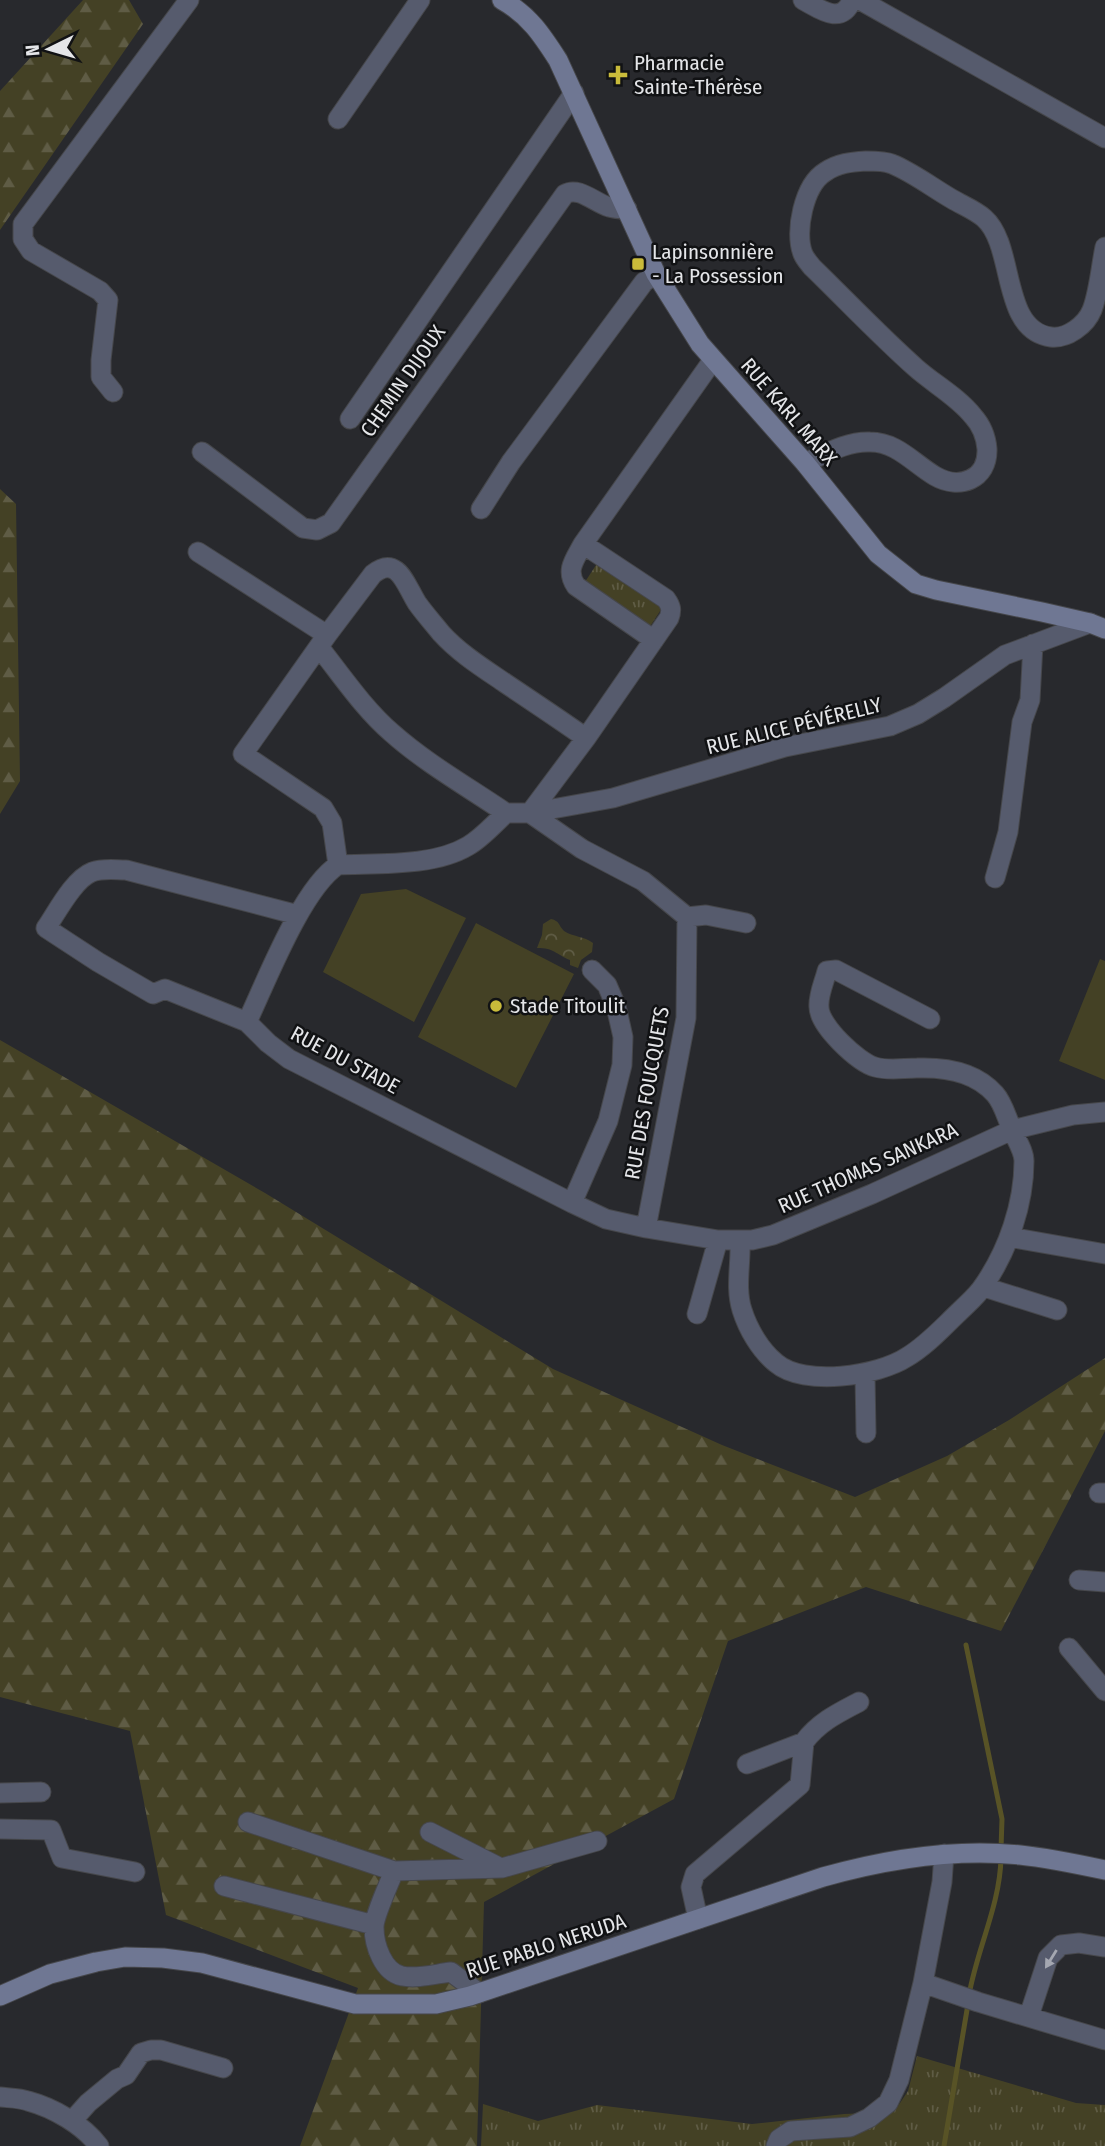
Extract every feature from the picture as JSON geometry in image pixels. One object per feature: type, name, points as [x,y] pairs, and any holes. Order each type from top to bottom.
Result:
[{"type":"main road","name":"RUE KARL MARX","points":[[517,3],[553,51],[656,274],[700,344],[805,463],[878,554],[916,584],[1097,626]]},
{"type":"main road","name":"RUE PABLO NERUDA","points":[[0,1996],[50,1974],[125,1957],[202,1963],[355,2004],[436,2004],[479,1993],[823,1877],[869,1864],[944,1854],[1003,1854],[1105,1870]]},
{"type":"street","points":[[113,392],[101,377],[108,300],[100,291],[31,251],[23,239],[23,224],[189,0]]},
{"type":"street","points":[[338,119],[420,0]]},
{"type":"street","points":[[803,0],[830,14],[841,14],[852,0]]},
{"type":"street","points":[[860,0],[1105,138]]},
{"type":"street","points":[[350,419],[574,93]]},
{"type":"street","points":[[805,463],[857,443],[883,443],[910,457],[936,477],[953,482],[968,481],[980,474],[987,460],[986,440],[981,426],[971,413],[916,368],[812,267],[803,255],[799,239],[800,216],[811,190],[823,172],[846,162],[891,163],[984,218],[997,234],[1017,307],[1028,324],[1040,334],[1051,337],[1063,337],[1078,328],[1092,311],[1105,247]]},
{"type":"street","name":"CHEMIN DIJOUX","points":[[202,452],[303,528],[317,530],[331,523],[565,194],[577,191],[609,208],[627,209]]},
{"type":"street","points":[[481,509],[511,462],[644,282],[656,274]]},
{"type":"street","points":[[654,640],[576,586],[570,570],[583,544],[713,360]]},
{"type":"street","points":[[583,544],[666,599],[671,611],[669,618],[586,738],[530,813],[582,849],[643,881],[687,917],[706,915],[746,923]]},
{"type":"street","points":[[198,552],[323,641],[369,709],[390,731],[413,750],[506,813],[469,846],[445,855],[415,861],[338,865],[328,872],[298,915],[247,1022],[165,989],[153,994],[46,928],[80,879],[91,872],[103,870],[126,870],[298,915]]},
{"type":"street","points":[[338,865],[332,823],[323,808],[243,754],[323,641],[373,574],[380,569],[396,569],[418,604],[443,635],[465,655],[586,738]]},
{"type":"street","name":"RUE ALICE PÉVÉRELLY","points":[[506,813],[530,813],[613,798],[785,747],[890,726],[918,714],[944,698],[1005,655],[1097,626]]},
{"type":"street","points":[[995,878],[1007,832],[1022,722],[1030,700],[1033,644]]},
{"type":"street","name":"RUE DES FOUCQUETS","points":[[646,1228],[686,1018],[687,917]]},
{"type":"street","points":[[572,1203],[608,1121],[622,1065],[623,1037],[616,1006],[607,985],[592,970]]},
{"type":"street","points":[[740,1241],[738,1281],[741,1308],[754,1337],[765,1351],[777,1364],[795,1373],[814,1376],[864,1375],[905,1359],[922,1347],[984,1287],[1009,1237],[1022,1197],[1024,1157],[1004,1109],[995,1094],[977,1079],[966,1074],[936,1068],[874,1067],[853,1054],[826,1024],[818,1010],[827,971],[836,970],[930,1019]]},
{"type":"street","name":"RUE DU STADE","points":[[247,1022],[289,1059],[572,1203],[606,1219],[646,1228]]},
{"type":"street","name":"RUE THOMAS SANKARA","points":[[646,1228],[718,1240],[762,1238],[872,1194],[1012,1130],[1073,1115],[1105,1112]]},
{"type":"street","points":[[1009,1237],[1105,1254]]},
{"type":"street","points":[[697,1314],[718,1240]]},
{"type":"street","points":[[984,1287],[1058,1310]]},
{"type":"street","points":[[864,1375],[866,1433]]},
{"type":"street","points":[[1079,1580],[1105,1582]]},
{"type":"street","points":[[1069,1648],[1105,1691]]},
{"type":"street","points":[[698,1919],[691,1887],[695,1874],[800,1785],[804,1742],[812,1731],[830,1717],[859,1702]]},
{"type":"street","points":[[747,1764],[804,1742]]},
{"type":"street","points":[[0,1793],[41,1792]]},
{"type":"street","points":[[248,1822],[394,1871],[502,1868],[597,1840]]},
{"type":"street","points":[[0,1829],[51,1830],[62,1858],[135,1872]]},
{"type":"street","points":[[430,1832],[502,1868]]},
{"type":"street","points":[[776,2146],[779,2139],[791,2132],[850,2127],[869,2118],[888,2103],[899,2080],[923,1983],[942,1882],[944,1854]]},
{"type":"street","points":[[394,1871],[374,1926],[383,1962],[396,1974],[412,1977],[450,1972],[479,1993]]},
{"type":"street","points":[[224,1886],[374,1926]]},
{"type":"street","points":[[1029,2016],[1048,1958],[1061,1945],[1079,1943],[1105,1947]]},
{"type":"street","points":[[923,1983],[1105,2040]]},
{"type":"street","points":[[72,2121],[88,2103],[117,2079],[126,2075],[141,2053],[161,2050],[223,2068]]},
{"type":"street","points":[[0,2097],[27,2100],[72,2121],[93,2137],[99,2146]]},
{"type":"green space","points":[[83,0],[129,0],[143,24],[0,230],[0,91]]},
{"type":"green space","points":[[0,489],[16,504],[20,781],[0,814]]},
{"type":"green space","points":[[598,562],[664,605],[649,628],[583,585]]},
{"type":"green space","points":[[406,889],[466,918],[414,1022],[323,972],[361,894]]},
{"type":"green space","points":[[551,919],[564,931],[593,943],[592,952],[581,960],[578,968],[570,965],[570,960],[555,952],[537,948],[543,924]]},
{"type":"green space","name":"Stade Titoulit","points":[[476,923],[574,974],[516,1088],[418,1037]]},
{"type":"green space","points":[[1100,959],[1105,961],[1105,1080],[1059,1061]]},
{"type":"green space","points":[[0,1040],[265,1193],[553,1369],[722,1445],[855,1497],[947,1456],[1105,1358],[1105,1431],[1001,1631],[866,1587],[728,1641],[674,1799],[484,1902],[477,2146],[300,2146],[358,1988],[166,1915],[130,1731],[0,1697]]},
{"type":"green space","points":[[917,2056],[1076,2103],[1105,2105],[1105,2146],[481,2146],[483,2104],[538,2121],[597,2105],[752,2124],[844,2114],[894,2112],[908,2091]]},
{"type":"waterway","points":[[966,1645],[1002,1819],[1001,1849]]},
{"type":"waterway","points":[[969,1995],[997,1893],[1001,1858]]},
{"type":"waterway","points":[[944,2146],[968,2004]]},
{"type":"place","name":"Pharmacie Sainte-Thérèse","points":[[618,75]]},
{"type":"place","name":"Lapinsonnière - La Possession","points":[[638,264]]},
{"type":"place","name":"Stade Titoulit","points":[[496,1006]]}]
